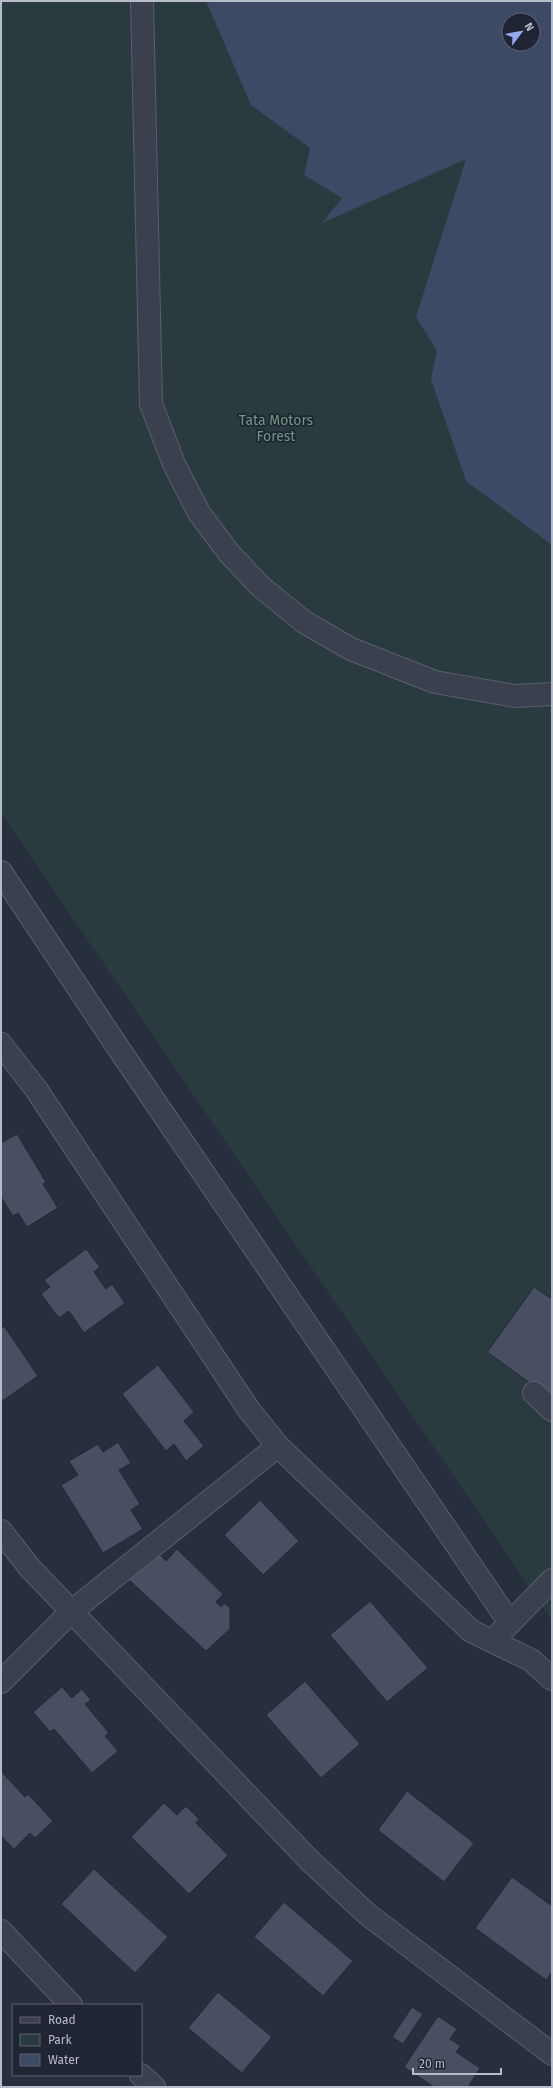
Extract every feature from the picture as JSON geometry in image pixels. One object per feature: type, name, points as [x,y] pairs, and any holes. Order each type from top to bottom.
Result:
[{"type":"street","points":[[142,1],[151,404],[174,464],[199,513],[229,553],[260,586],[304,622],[351,649],[435,682],[515,696],[552,694]]},
{"type":"street","points":[[1,872],[119,1049],[510,1623]]},
{"type":"street","points":[[1,1044],[36,1089],[249,1410],[278,1446],[471,1631],[531,1660],[552,1679]]},
{"type":"street","points":[[534,1393],[552,1410]]},
{"type":"street","points":[[1,1682],[72,1611],[278,1446]]},
{"type":"street","points":[[1,1531],[30,1568],[309,1860],[367,1914],[552,2054]]},
{"type":"street","points":[[493,1642],[552,1580]]},
{"type":"street","points":[[1,1931],[70,2004]]},
{"type":"street","points":[[142,2076],[154,2087]]},
{"type":"green space","name":"Tata Motors Forest","points":[[1,1],[552,1],[552,1620],[1,813]]},
{"type":"water","points":[[206,1],[552,1],[552,545],[466,481],[431,379],[437,351],[416,317],[466,159],[322,223],[342,198],[304,175],[310,148],[251,105]]},
{"type":"building","points":[[17,1134],[46,1182],[43,1184],[58,1208],[27,1227],[18,1213],[13,1216],[1,1197],[1,1143]]},
{"type":"building","points":[[86,1249],[100,1267],[94,1272],[106,1289],[112,1284],[125,1303],[84,1333],[69,1311],[59,1318],[41,1294],[50,1287],[44,1280]]},
{"type":"building","points":[[534,1287],[552,1299],[552,1399],[487,1352]]},
{"type":"building","points":[[4,1326],[38,1376],[1,1402],[1,1328]]},
{"type":"building","points":[[158,1365],[194,1412],[184,1421],[204,1446],[186,1461],[174,1444],[166,1451],[122,1394]]},
{"type":"building","points":[[118,1442],[131,1463],[119,1470],[140,1504],[131,1510],[143,1529],[103,1553],[61,1485],[78,1475],[69,1461],[98,1444],[103,1452]]},
{"type":"building","points":[[260,1500],[299,1541],[263,1575],[224,1535]]},
{"type":"building","points":[[177,1549],[223,1594],[216,1602],[221,1607],[224,1603],[230,1608],[230,1629],[206,1651],[129,1580],[157,1552],[166,1561]]},
{"type":"building","points":[[370,1601],[428,1668],[387,1702],[330,1635]]},
{"type":"building","points":[[305,1681],[360,1744],[321,1778],[266,1715]]},
{"type":"building","points":[[62,1687],[72,1698],[82,1689],[91,1700],[85,1704],[109,1733],[105,1736],[118,1751],[92,1773],[54,1729],[50,1732],[33,1712]]},
{"type":"building","points":[[1,1771],[25,1797],[28,1794],[53,1821],[35,1838],[30,1833],[14,1849],[1,1836]]},
{"type":"building","points":[[407,1791],[474,1843],[444,1882],[378,1830]]},
{"type":"building","points":[[164,1803],[177,1815],[186,1806],[199,1819],[196,1823],[228,1855],[189,1894],[131,1837]]},
{"type":"building","points":[[94,1869],[168,1937],[135,1973],[61,1904]]},
{"type":"building","points":[[512,1877],[552,1906],[552,1972],[546,1980],[475,1928]]},
{"type":"building","points":[[284,1902],[353,1961],[323,1996],[254,1937]]},
{"type":"building","points":[[218,1992],[272,2037],[242,2073],[188,2028]]},
{"type":"building","points":[[412,2007],[423,2014],[403,2044],[392,2037]]},
{"type":"building","points":[[438,2016],[457,2029],[450,2039],[461,2046],[456,2052],[480,2068],[468,2087],[434,2087],[404,2067]]}]
